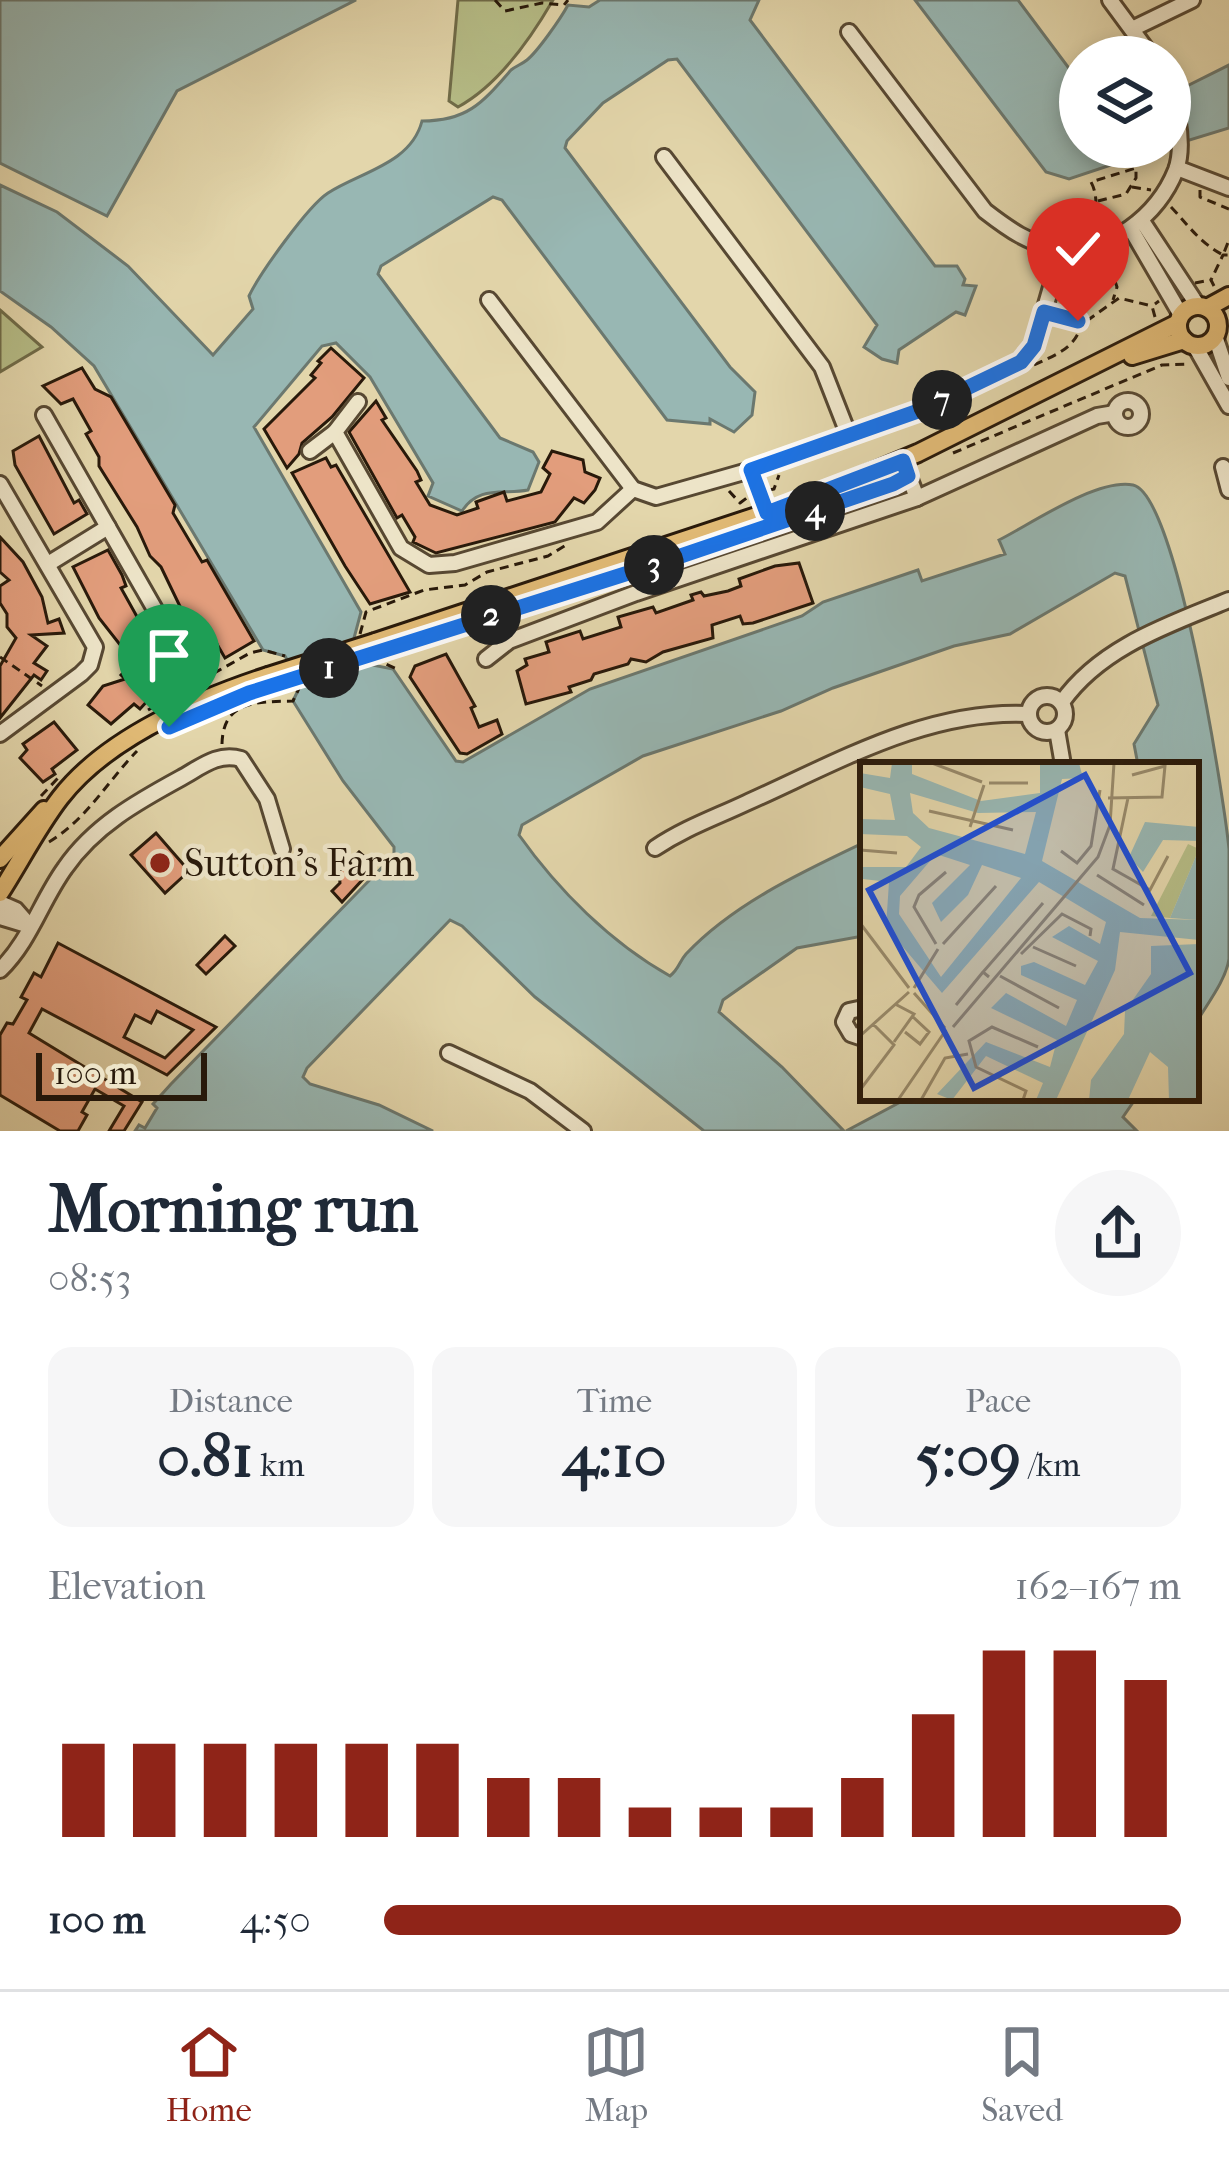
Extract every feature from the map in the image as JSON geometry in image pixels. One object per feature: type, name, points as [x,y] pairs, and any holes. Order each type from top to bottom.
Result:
[{"type":"main road","points":[[0,859],[38,814],[85,773],[137,734],[220,692],[376,648],[906,468],[1097,366],[1205,322]]},
{"type":"main road","points":[[0,893],[59,799]]},
{"type":"street","points":[[1110,0],[1137,36]]},
{"type":"street","points":[[1132,29],[1192,0]]},
{"type":"street","points":[[849,32],[985,212],[1009,230],[1062,249],[1103,242],[1136,225],[1177,168],[1229,188]]},
{"type":"street","points":[[664,157],[822,367],[849,436]]},
{"type":"street","points":[[1136,225],[1205,322],[1229,378]]},
{"type":"street","points":[[489,300],[633,489],[656,497],[751,470],[921,410],[1021,362],[1034,346],[1062,249]]},
{"type":"street","points":[[1205,322],[1229,406]]},
{"type":"street","points":[[310,451],[335,432],[358,402]]},
{"type":"street","points":[[486,659],[509,641],[917,498],[1115,412]]},
{"type":"street","points":[[44,415],[181,655]]},
{"type":"street","points":[[335,432],[401,548],[429,565],[455,563],[597,522],[633,489]]},
{"type":"street","points":[[1223,467],[1229,490]]},
{"type":"street","points":[[906,468],[917,498]]},
{"type":"street","points":[[751,470],[767,513]]},
{"type":"street","points":[[0,484],[94,647],[90,665],[0,734]]},
{"type":"street","points":[[48,564],[108,527]]},
{"type":"street","points":[[1062,703],[1099,662],[1140,638],[1229,600]]},
{"type":"street","points":[[1028,714],[1037,698],[1053,697],[1062,703],[1066,714],[1057,730],[1063,762]]},
{"type":"street","points":[[655,848],[689,824],[936,723],[992,712],[1028,714]]},
{"type":"street","points":[[1028,714],[1037,730],[1057,730]]},
{"type":"street","points":[[0,970],[25,942],[64,868],[93,834],[140,800],[221,756],[241,759],[268,799],[282,849]]},
{"type":"street","points":[[0,903],[16,910],[30,926]]},
{"type":"street","points":[[0,917],[30,926]]},
{"type":"street","points":[[860,1009],[850,1011],[844,1022],[851,1034],[860,1037]]},
{"type":"street","points":[[449,1053],[530,1091],[583,1131]]},
{"type":"path","points":[[495,0],[505,11],[568,1]]},
{"type":"path","points":[[1096,192],[1116,198],[1132,187],[1136,168],[1090,182],[1098,201],[1094,216],[1099,233]]},
{"type":"path","points":[[1136,178],[1144,187]]},
{"type":"path","points":[[1132,187],[1153,191]]},
{"type":"path","points":[[1196,187],[1200,197],[1229,209]]},
{"type":"path","points":[[1174,194],[1169,205],[1189,230],[1226,255]]},
{"type":"path","points":[[1098,201],[1104,197]]},
{"type":"path","points":[[940,457],[1162,365],[1190,364],[1205,322],[1211,280],[1229,240]]},
{"type":"path","points":[[1105,251],[1117,290],[1152,306]]},
{"type":"path","points":[[1112,301],[1117,290]]},
{"type":"path","points":[[1044,312],[1082,320],[1112,301],[1127,298]]},
{"type":"path","points":[[1028,368],[1068,348],[1082,320]]},
{"type":"path","points":[[765,491],[774,489],[785,466]]},
{"type":"path","points":[[868,490],[906,468]]},
{"type":"path","points":[[718,490],[727,489],[740,502],[749,496]]},
{"type":"path","points":[[399,670],[374,660],[359,634],[366,612],[424,590],[465,585],[487,572],[548,556],[573,537]]},
{"type":"path","points":[[357,659],[376,648]]},
{"type":"path","points":[[0,657],[43,686],[50,697]]},
{"type":"path","points":[[46,843],[79,823],[137,751]]},
{"type":"green space","points":[[458,0],[553,0],[499,74],[458,107],[449,101]]},
{"type":"green space","points":[[0,310],[42,347],[0,372]]},
{"type":"water","points":[[0,0],[356,0],[177,91],[107,216],[0,163]]},
{"type":"water","points":[[600,0],[759,0],[750,20],[935,266],[957,266],[965,279],[963,285],[976,286],[965,315],[956,312],[899,350],[897,363],[864,347],[877,325],[677,59],[668,60],[603,103],[565,148],[730,367],[755,392],[752,415],[734,432],[710,419],[710,424],[667,420],[502,200],[493,197],[381,266],[378,274],[500,438],[533,452],[539,462],[528,490],[484,494],[462,511],[428,496],[433,483],[370,377],[336,343],[322,346],[254,427],[361,612],[354,638],[367,664],[393,669],[456,761],[463,762],[590,689],[802,616],[823,602],[918,570],[922,581],[1005,554],[999,540],[1046,514],[1101,488],[1133,485],[1150,501],[1166,539],[1208,714],[1229,849],[1229,959],[1224,975],[1199,1018],[1199,762],[1137,762],[1134,744],[1158,705],[1125,576],[1115,573],[1010,634],[954,646],[643,756],[522,825],[519,835],[568,895],[627,948],[670,976],[686,954],[725,920],[860,844],[860,937],[797,948],[723,1000],[719,1012],[782,1067],[844,1131],[704,1131],[535,997],[462,926],[450,920],[303,1077],[310,1084],[379,1105],[433,1131],[135,1131],[139,1125],[145,1128],[157,1108],[153,1104],[171,1084],[394,855],[394,847],[343,781],[293,701],[301,684],[285,656],[263,650],[94,366],[51,327],[0,291],[0,185],[57,212],[128,266],[213,355],[253,309],[249,296],[255,286],[319,200],[396,157],[416,136],[422,121],[451,118],[483,100],[511,70],[532,56],[568,5],[589,7]]},
{"type":"water","points":[[915,0],[1018,0],[1059,55],[1059,168],[1102,168],[1069,179],[1046,172]]},
{"type":"water","points":[[1229,65],[1229,128],[1191,140],[1191,84]]},
{"type":"water","points":[[902,1101],[1134,1101],[1123,1117],[1137,1131],[846,1131]]},
{"type":"building","points":[[331,348],[364,378],[332,417],[302,443],[287,468],[264,429],[315,378],[311,375],[318,361]]},
{"type":"building","points":[[82,368],[95,389],[111,397],[175,505],[173,513],[254,641],[225,658],[210,632],[204,635],[192,630],[161,567],[150,556],[99,466],[86,434],[91,431],[73,399],[61,404],[43,386]]},
{"type":"building","points":[[376,401],[386,418],[382,420],[417,471],[421,480],[416,482],[430,505],[457,515],[504,492],[507,501],[541,492],[550,474],[543,468],[552,451],[583,460],[585,472],[600,478],[584,503],[574,498],[555,522],[436,553],[413,542],[415,537],[402,515],[397,518],[349,432]]},
{"type":"building","points":[[39,436],[74,503],[79,500],[87,514],[54,534],[15,465],[13,451]]},
{"type":"building","points":[[326,458],[331,467],[336,465],[410,592],[370,604],[345,566],[292,473]]},
{"type":"building","points":[[0,537],[23,562],[42,597],[48,623],[59,619],[64,633],[31,635],[47,646],[34,663],[47,671],[41,680],[34,675],[0,718],[0,666],[16,638],[7,627],[7,614],[0,603],[0,586],[9,580],[0,572]]},
{"type":"building","points":[[108,550],[126,586],[121,588],[145,631],[126,643],[148,654],[156,650],[168,655],[175,669],[171,680],[158,675],[144,693],[150,698],[140,709],[134,704],[111,724],[88,705],[103,686],[125,679],[121,675],[130,666],[124,664],[125,651],[99,618],[73,567]]},
{"type":"building","points":[[799,563],[813,603],[753,623],[743,624],[740,616],[712,625],[713,638],[663,652],[646,662],[631,659],[569,687],[571,692],[526,704],[517,671],[527,665],[525,659],[549,652],[546,642],[580,631],[583,639],[621,627],[618,617],[653,607],[656,613],[693,600],[691,595],[728,591],[741,586],[739,579]]},
{"type":"building","points":[[446,654],[475,706],[471,708],[479,727],[497,720],[502,734],[467,754],[460,753],[410,677],[415,666]]},
{"type":"building","points":[[54,722],[77,750],[43,782],[20,758],[27,750],[23,744]]},
{"type":"building","name":"Sutton's Farm","points":[[156,833],[189,871],[165,893],[131,855]]},
{"type":"building","points":[[359,852],[375,866],[342,902],[332,891],[340,883],[339,871]]},
{"type":"building","name":"Sutton's Farm","points":[[225,936],[235,946],[206,974],[197,965]]},
{"type":"building","points":[[58,943],[216,1027],[167,1075],[42,1009],[29,1033],[142,1102],[124,1131],[109,1131],[124,1106],[95,1089],[78,1131],[60,1131],[0,1095],[0,1035],[27,1000],[21,997],[34,973],[41,977]],"holes":[[[157,1011],[193,1030],[165,1058],[124,1037],[135,1015],[151,1023]]]},
{"type":"place","name":"Sutton's Farm","points":[[160,863]]},
{"type":"route","points":[[169,727],[249,693],[893,484],[908,476],[903,461],[767,513],[751,470],[921,410],[1021,362],[1030,355],[1044,312],[1078,321]]}]
